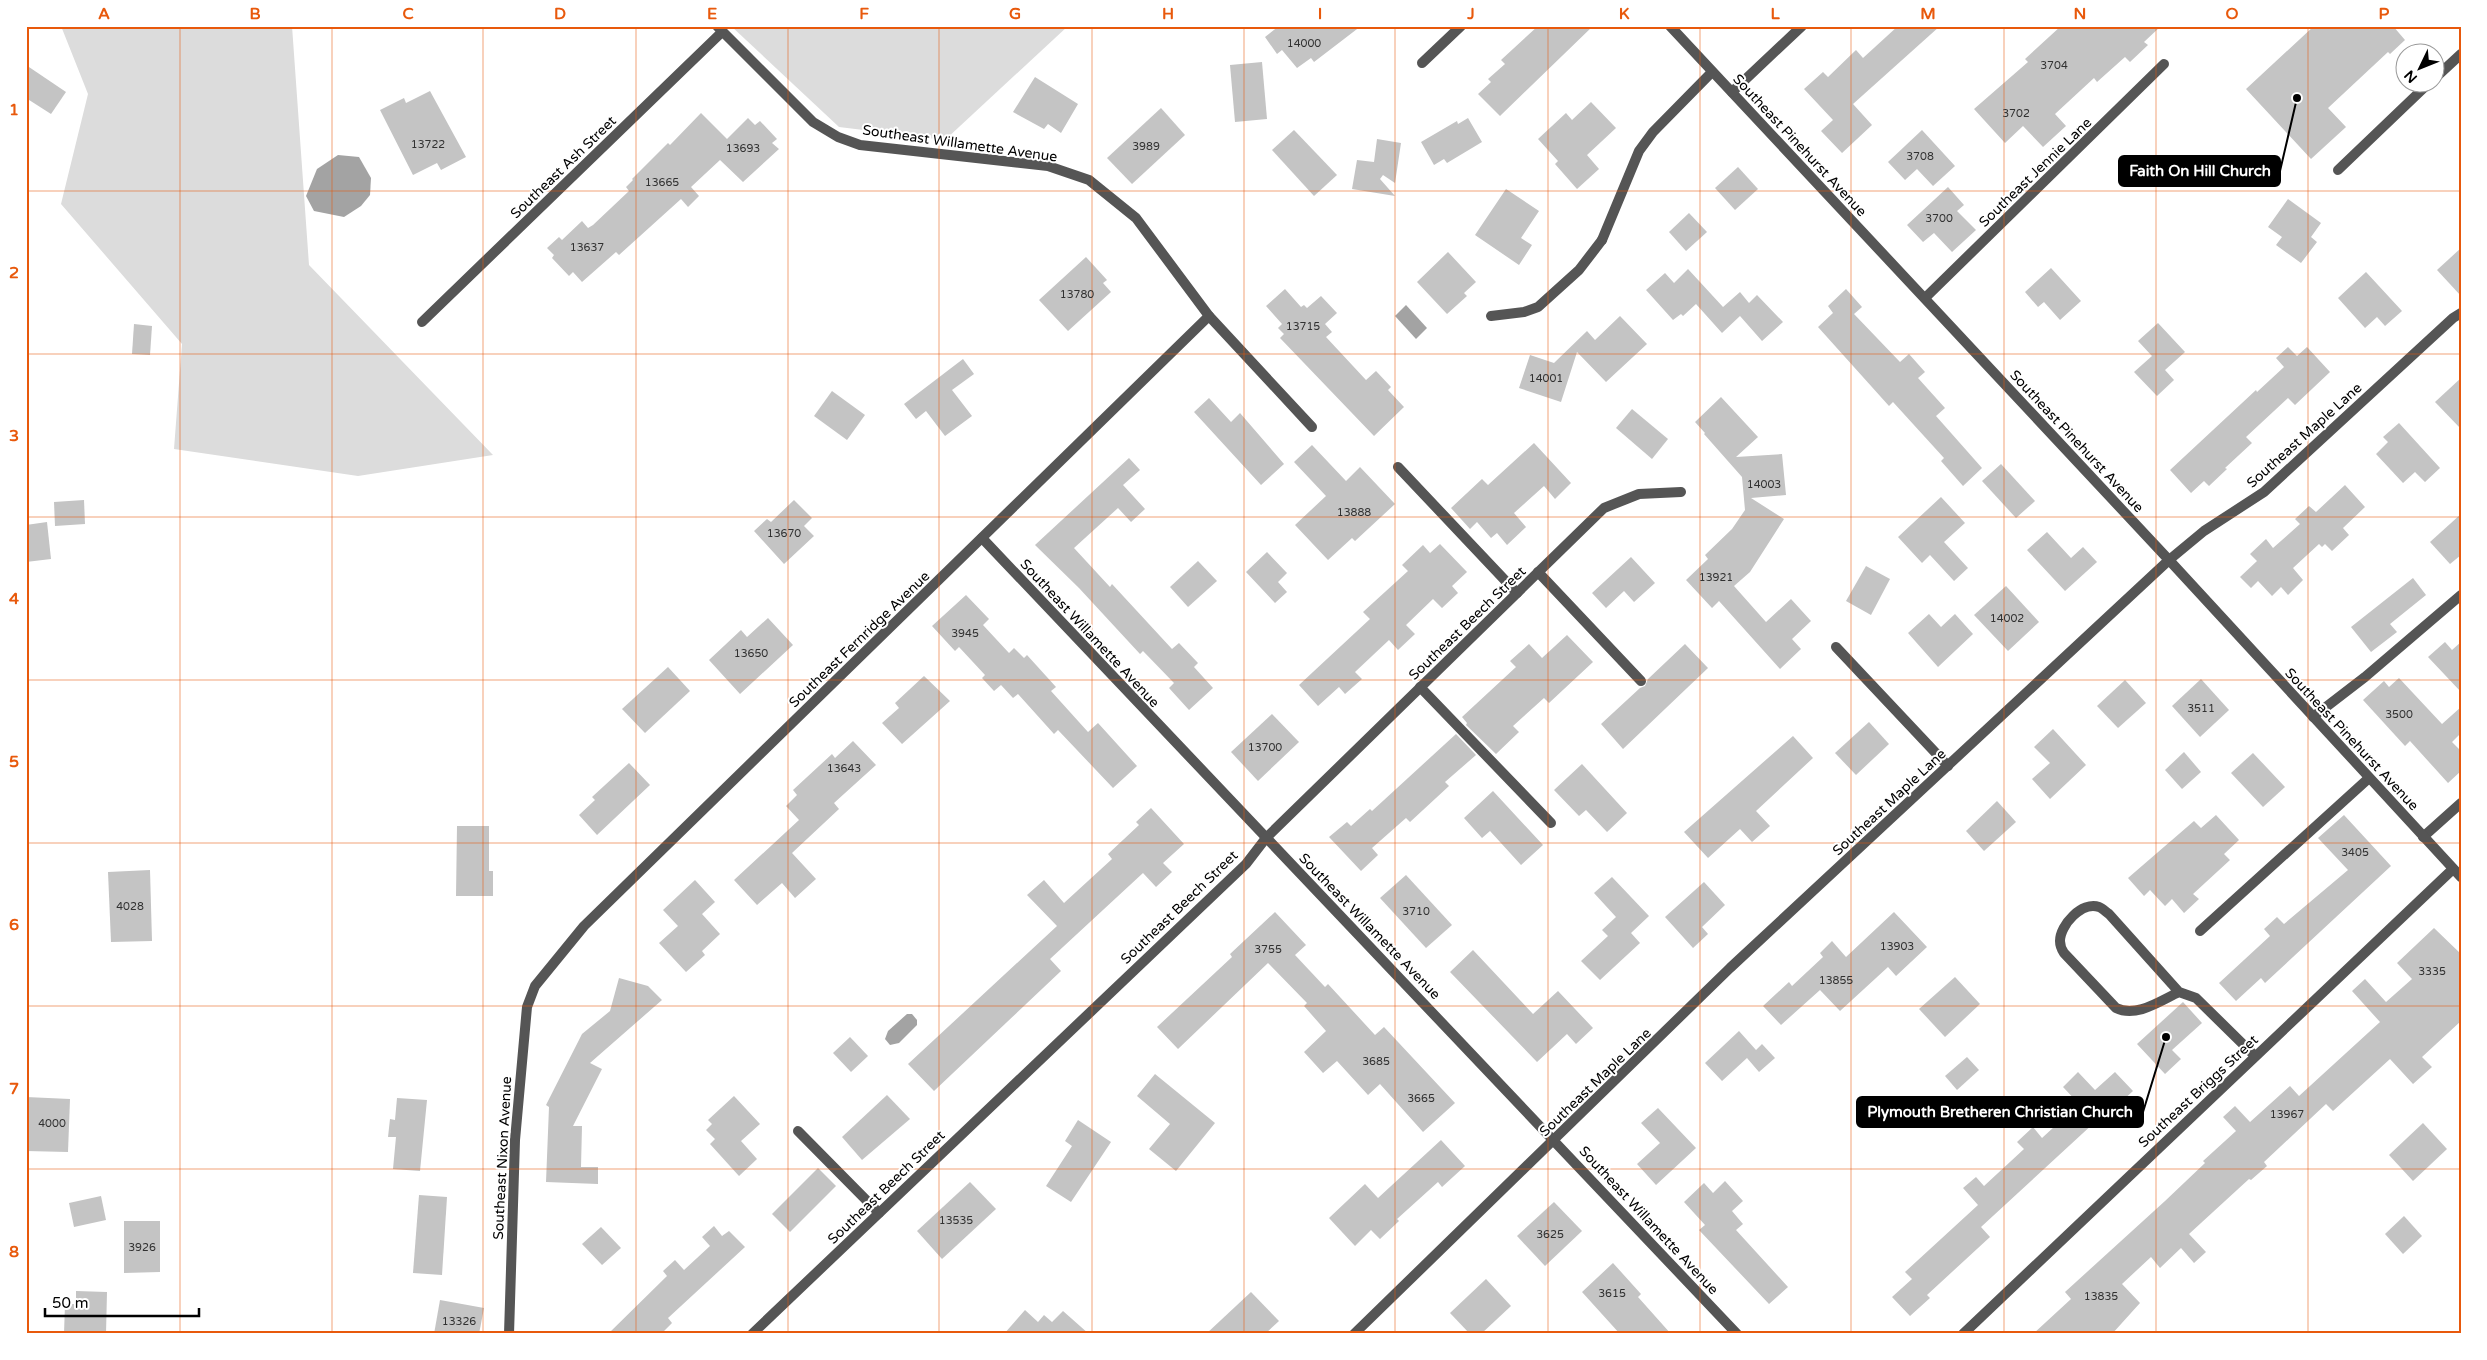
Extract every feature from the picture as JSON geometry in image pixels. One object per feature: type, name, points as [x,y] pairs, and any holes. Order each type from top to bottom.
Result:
[{"type":"street","points":[[1422,63],[1461,26]]},
{"type":"street","name":"Southeast Pinehurst Avenue","points":[[1670,26],[2169,560],[2461,877]]},
{"type":"street","points":[[1732,92],[1802,26]]},
{"type":"street","name":"Southeast Willamette Avenue","points":[[720,29],[813,122],[838,137],[860,145],[1048,166],[1088,180],[1136,218],[1209,316],[1312,427]]},
{"type":"street","name":"Southeast Ash Street","points":[[422,322],[720,29]]},
{"type":"street","points":[[2444,69],[2461,54]]},
{"type":"street","name":"Southeast Jennie Lane","points":[[1924,298],[2164,64]]},
{"type":"street","points":[[1491,316],[1524,312],[1538,308],[1578,270],[1602,240],[1639,152],[1653,132],[1712,72]]},
{"type":"street","points":[[2338,170],[2420,92]]},
{"type":"street","name":"Southeast Maple Lane","points":[[1354,1334],[1730,968],[2169,560],[2204,531],[2264,492],[2461,313]]},
{"type":"street","name":"Southeast Fernridge Avenue","points":[[535,986],[584,926],[1209,316]]},
{"type":"street","points":[[1398,467],[1517,593]]},
{"type":"street","name":"Southeast Beech Street","points":[[752,1334],[1246,864],[1266,838],[1604,508],[1639,494],[1681,492]]},
{"type":"street","name":"Southeast Willamette Avenue","points":[[982,538],[1737,1334]]},
{"type":"street","points":[[1538,572],[1641,681]]},
{"type":"street","points":[[2313,717],[2364,678],[2461,595]]},
{"type":"street","points":[[1836,647],[1948,766]]},
{"type":"street","points":[[1420,687],[1551,823]]},
{"type":"street","points":[[2200,931],[2369,778]]},
{"type":"street","points":[[2423,837],[2461,803]]},
{"type":"street","name":"Southeast Briggs Street","points":[[1962,1334],[2453,869]]},
{"type":"street","points":[[2179,992],[2136,1011],[2125,1012],[2116,1008],[2064,953],[2060,942],[2064,928],[2074,914],[2088,906],[2098,907],[2109,914],[2179,992],[2196,998],[2256,1056]]},
{"type":"street","name":"Southeast Nixon Avenue","points":[[508,1334],[515,1140],[527,1007],[535,986]]},
{"type":"street","points":[[798,1131],[878,1213]]},
{"type":"shaded area","points":[[61,26],[292,26],[309,265],[493,455],[358,476],[174,449],[182,344],[61,204],[88,94]]},
{"type":"shaded area","points":[[731,26],[1068,26],[945,140],[839,127]]},
{"type":"shaded area","points":[[338,155],[359,157],[371,178],[370,195],[361,206],[344,217],[314,211],[306,196],[317,169]]},
{"type":"shaded area","points":[[1406,305],[1427,328],[1416,339],[1395,316]]},
{"type":"shaded area","points":[[907,1014],[912,1014],[917,1020],[917,1025],[899,1043],[890,1045],[885,1039],[888,1031]]},
{"type":"building","points":[[1279,26],[1361,26],[1314,62],[1311,58],[1297,68],[1282,50],[1277,54],[1265,37]]},
{"type":"building","points":[[1538,26],[1593,26],[1500,116],[1478,94],[1491,82],[1488,79],[1505,64],[1501,60]]},
{"type":"building","points":[[1898,26],[1940,26],[1853,104],[1872,125],[1842,153],[1821,131],[1833,120],[1804,89],[1823,72],[1828,77],[1856,50],[1863,58]]},
{"type":"building","points":[[2061,26],[2161,26],[2144,42],[2148,45],[2130,62],[2125,57],[2097,82],[2094,78],[2055,114],[2066,126],[2043,147],[2023,126],[2005,143],[1974,109],[2028,62],[2025,59]]},
{"type":"building","points":[[2314,26],[2393,26],[2405,40],[2403,42],[2394,42],[2394,50],[2390,54],[2388,52],[2328,108],[2346,127],[2311,159],[2246,89]]},
{"type":"building","points":[[1262,62],[1267,119],[1235,122],[1230,65]]},
{"type":"building","points":[[26,65],[66,92],[51,114],[26,98]]},
{"type":"building","points":[[1035,77],[1078,104],[1061,133],[1048,124],[1044,129],[1013,112]]},
{"type":"building","points":[[430,91],[466,157],[441,170],[437,163],[413,175],[380,110],[404,98],[406,103]]},
{"type":"building","points":[[1591,102],[1616,128],[1587,155],[1599,169],[1577,189],[1555,164],[1558,161],[1538,139],[1566,113],[1572,120]]},
{"type":"building","points":[[1161,108],[1185,135],[1132,184],[1107,158]]},
{"type":"building","points":[[701,113],[727,139],[748,118],[755,125],[760,121],[777,139],[772,143],[779,149],[743,182],[720,160],[691,187],[699,196],[688,207],[681,199],[619,255],[616,252],[582,282],[573,272],[569,276],[552,258],[554,255],[547,248],[559,237],[562,240],[582,221],[588,228],[593,225],[629,191],[626,187],[632,179],[668,143],[670,145]]},
{"type":"building","points":[[1468,118],[1482,142],[1447,163],[1444,159],[1434,165],[1421,142],[1457,121],[1458,124]]},
{"type":"building","points":[[1294,130],[1337,175],[1314,196],[1272,150]]},
{"type":"building","points":[[1922,130],[1955,166],[1933,186],[1917,169],[1905,180],[1888,162]]},
{"type":"building","points":[[1377,139],[1401,143],[1395,183],[1383,175],[1380,179],[1395,196],[1352,189],[1357,160],[1374,162]]},
{"type":"building","points":[[1738,167],[1758,189],[1735,210],[1715,188]]},
{"type":"building","points":[[1948,187],[1964,205],[1957,211],[1976,230],[1952,252],[1934,233],[1923,242],[1907,225]]},
{"type":"building","points":[[1506,189],[1539,211],[1521,238],[1532,245],[1519,265],[1475,235]]},
{"type":"building","points":[[2288,199],[2321,223],[2311,237],[2317,242],[2301,263],[2276,245],[2282,237],[2268,227]]},
{"type":"building","points":[[1689,213],[1707,232],[1686,251],[1669,232]]},
{"type":"building","points":[[2461,248],[2461,296],[2437,270]]},
{"type":"building","points":[[1448,252],[1476,282],[1464,293],[1467,296],[1447,314],[1417,282]]},
{"type":"building","points":[[1086,257],[1107,280],[1103,283],[1111,292],[1068,331],[1039,300]]},
{"type":"building","points":[[2051,268],[2081,301],[2060,320],[2044,302],[2038,307],[2025,292]]},
{"type":"building","points":[[1688,269],[1723,307],[1740,292],[1749,303],[1757,295],[1783,322],[1762,341],[1740,316],[1722,333],[1696,304],[1683,316],[1681,314],[1673,320],[1646,290],[1665,273],[1674,283]]},
{"type":"building","points":[[2366,272],[2402,311],[2385,326],[2377,317],[2365,328],[2338,298]]},
{"type":"building","points":[[1285,289],[1301,307],[1304,305],[1307,308],[1321,296],[1337,313],[1325,324],[1332,332],[1326,337],[1366,380],[1376,371],[1391,387],[1388,390],[1404,407],[1374,436],[1280,338],[1284,334],[1278,328],[1282,324],[1266,306]]},
{"type":"building","points":[[1846,289],[1862,307],[1854,314],[1900,362],[1909,354],[1925,372],[1918,378],[1945,408],[1936,416],[1982,468],[1963,486],[1941,461],[1944,458],[1893,402],[1889,406],[1818,327],[1833,313],[1828,306]]},
{"type":"building","points":[[1620,316],[1647,344],[1606,382],[1577,352],[1561,402],[1519,388],[1530,355],[1554,363],[1587,331],[1595,340]]},
{"type":"building","points":[[2158,323],[2185,352],[2165,370],[2174,380],[2157,396],[2134,372],[2152,356],[2138,341]]},
{"type":"building","points":[[134,324],[152,326],[150,355],[132,354]]},
{"type":"building","points":[[2288,347],[2297,356],[2307,347],[2330,372],[2295,405],[2288,398],[2246,437],[2252,443],[2225,468],[2227,469],[2209,486],[2204,481],[2191,493],[2170,470],[2256,390],[2257,392],[2284,367],[2276,358]]},
{"type":"building","points":[[963,359],[974,374],[952,390],[972,416],[945,436],[926,411],[916,419],[904,404]]},
{"type":"building","points":[[2461,378],[2461,429],[2435,402]]},
{"type":"building","points":[[832,391],[865,415],[847,440],[814,416]]},
{"type":"building","points":[[1721,397],[1758,437],[1736,457],[1782,454],[1786,495],[1751,498],[1784,519],[1750,572],[1734,586],[1766,622],[1791,599],[1811,621],[1792,639],[1801,649],[1780,669],[1719,601],[1712,608],[1686,580],[1708,559],[1705,555],[1732,529],[1745,510],[1742,477],[1695,422]]},
{"type":"building","points":[[1209,398],[1231,422],[1240,413],[1284,464],[1261,485],[1194,412]]},
{"type":"building","points":[[1632,409],[1668,439],[1652,459],[1616,428]]},
{"type":"building","points":[[2399,423],[2440,468],[2425,482],[2415,472],[2403,483],[2376,454],[2388,442],[2383,437]]},
{"type":"building","points":[[1534,443],[1571,483],[1555,499],[1544,486],[1514,513],[1526,527],[1507,545],[1497,533],[1491,538],[1477,522],[1470,529],[1451,508],[1482,479],[1488,485]]},
{"type":"building","points":[[1312,445],[1346,481],[1360,467],[1395,504],[1355,541],[1352,538],[1328,560],[1295,525],[1326,496],[1294,462]]},
{"type":"building","points":[[1129,458],[1140,470],[1123,485],[1145,509],[1131,522],[1118,508],[1074,548],[1110,587],[1112,584],[1172,649],[1179,643],[1198,663],[1194,667],[1213,688],[1189,710],[1169,688],[1174,683],[1143,651],[1140,654],[1079,588],[1035,545]]},
{"type":"building","points":[[2001,464],[2035,501],[2016,518],[1982,481]]},
{"type":"building","points":[[2345,485],[2365,507],[2343,528],[2349,535],[2332,551],[2325,544],[2322,547],[2319,544],[2293,568],[2303,580],[2288,595],[2281,587],[2272,596],[2258,581],[2251,588],[2240,577],[2257,561],[2250,554],[2266,539],[2273,548],[2300,524],[2295,519],[2309,506],[2316,512]]},
{"type":"building","points":[[1941,497],[1965,523],[1944,542],[1968,568],[1954,581],[1930,555],[1922,563],[1898,537]]},
{"type":"building","points":[[84,500],[85,524],[55,526],[54,502]]},
{"type":"building","points":[[794,500],[812,518],[804,526],[814,536],[784,564],[754,531],[767,519],[771,522]]},
{"type":"building","points":[[2461,514],[2461,555],[2450,564],[2430,542]]},
{"type":"building","points":[[47,522],[51,559],[26,562],[26,525]]},
{"type":"building","points":[[2047,532],[2071,558],[2083,547],[2097,562],[2065,591],[2027,550]]},
{"type":"building","points":[[1440,544],[1467,572],[1452,586],[1458,593],[1442,608],[1433,599],[1406,625],[1415,634],[1398,650],[1389,640],[1355,672],[1362,679],[1345,694],[1339,687],[1318,706],[1299,685],[1370,619],[1363,612],[1408,571],[1402,565],[1423,545],[1430,553]]},
{"type":"building","points":[[1267,552],[1287,573],[1278,582],[1287,592],[1275,603],[1246,572]]},
{"type":"building","points":[[1631,557],[1655,583],[1634,602],[1624,591],[1606,608],[1592,593]]},
{"type":"building","points":[[1198,561],[1217,581],[1188,607],[1170,587]]},
{"type":"building","points":[[1866,566],[1890,579],[1871,615],[1846,601]]},
{"type":"building","points":[[2413,578],[2426,595],[2390,624],[2397,632],[2371,652],[2351,627]]},
{"type":"building","points":[[2006,586],[2039,622],[2008,651],[1974,615]]},
{"type":"building","points":[[966,595],[989,619],[983,625],[1009,653],[1014,648],[1024,658],[1027,655],[1056,687],[1051,691],[1088,732],[1098,723],[1137,766],[1113,788],[1058,730],[1054,734],[1018,694],[1013,698],[1001,685],[994,691],[982,678],[985,675],[959,647],[955,651],[932,626]]},
{"type":"building","points":[[1929,614],[1941,627],[1955,614],[1973,634],[1938,667],[1908,633]]},
{"type":"building","points":[[768,618],[793,645],[740,694],[709,660],[741,630],[747,637]]},
{"type":"building","points":[[1567,635],[1593,662],[1549,703],[1544,698],[1513,726],[1519,732],[1496,754],[1466,725],[1467,723],[1462,717],[1516,667],[1510,661],[1529,644],[1542,658]]},
{"type":"building","points":[[2445,642],[2452,650],[2461,642],[2461,692],[2428,657]]},
{"type":"building","points":[[1685,644],[1708,668],[1623,749],[1601,724],[1640,688],[1645,686],[1648,679]]},
{"type":"building","points":[[668,667],[690,691],[645,733],[622,709]]},
{"type":"building","points":[[924,676],[950,701],[902,744],[882,723],[899,708],[895,703]]},
{"type":"building","points":[[2399,678],[2442,724],[2461,707],[2461,733],[2452,742],[2461,751],[2461,771],[2448,783],[2410,741],[2405,746],[2363,700],[2384,681],[2389,687]]},
{"type":"building","points":[[2201,679],[2229,710],[2200,737],[2172,706]]},
{"type":"building","points":[[2125,680],[2146,703],[2118,728],[2097,706]]},
{"type":"building","points":[[1272,714],[1299,742],[1258,781],[1231,752]]},
{"type":"building","points":[[1869,722],[1889,744],[1856,775],[1835,753]]},
{"type":"building","points":[[2053,729],[2086,765],[2050,799],[2032,779],[2050,763],[2034,747]]},
{"type":"building","points":[[1456,734],[1476,755],[1445,782],[1449,786],[1410,822],[1406,818],[1372,848],[1378,855],[1361,871],[1329,837],[1347,822],[1351,826],[1370,809],[1372,811]]},
{"type":"building","points":[[1793,736],[1813,758],[1756,811],[1770,826],[1752,842],[1740,829],[1708,858],[1684,832]]},
{"type":"building","points":[[853,741],[876,765],[834,803],[839,809],[792,853],[816,879],[795,898],[782,883],[757,905],[734,880],[799,820],[786,806],[797,795],[793,790],[832,754],[835,758]]},
{"type":"building","points":[[2184,752],[2201,772],[2182,789],[2165,770]]},
{"type":"building","points":[[2253,753],[2285,787],[2263,807],[2231,773]]},
{"type":"building","points":[[629,763],[650,785],[597,835],[579,815],[595,800],[592,797]]},
{"type":"building","points":[[1582,764],[1627,813],[1607,832],[1586,810],[1579,816],[1554,790]]},
{"type":"building","points":[[1493,791],[1543,845],[1521,865],[1490,831],[1482,838],[1464,818]]},
{"type":"building","points":[[1997,801],[2016,822],[1984,851],[1966,831]]},
{"type":"building","points":[[1151,808],[1184,844],[1163,863],[1172,872],[1156,887],[1143,873],[1050,959],[1061,971],[934,1091],[908,1064],[1057,926],[1027,895],[1044,880],[1064,903],[1112,859],[1108,854],[1139,825],[1136,822]]},
{"type":"building","points":[[2216,815],[2239,840],[2224,854],[2230,860],[2193,894],[2199,899],[2184,913],[2172,899],[2165,906],[2150,890],[2144,896],[2128,878],[2194,821],[2201,828]]},
{"type":"building","points":[[2344,815],[2391,866],[2265,983],[2261,978],[2236,1001],[2219,983],[2270,936],[2264,929],[2277,917],[2284,924],[2348,870],[2318,838]]},
{"type":"building","points":[[457,826],[489,826],[489,871],[493,871],[493,896],[456,896]]},
{"type":"building","points":[[150,870],[152,941],[111,942],[108,872]]},
{"type":"building","points":[[1406,875],[1452,925],[1426,948],[1380,898]]},
{"type":"building","points":[[1612,877],[1649,916],[1631,933],[1640,943],[1600,980],[1581,961],[1608,936],[1602,930],[1616,917],[1594,893]]},
{"type":"building","points":[[695,880],[715,902],[702,914],[720,934],[702,951],[705,955],[686,972],[659,943],[678,926],[663,910]]},
{"type":"building","points":[[1704,882],[1725,905],[1702,927],[1708,934],[1693,948],[1665,917]]},
{"type":"building","points":[[1275,912],[1306,945],[1295,955],[1325,987],[1328,984],[1375,1035],[1384,1027],[1455,1103],[1423,1132],[1380,1084],[1368,1095],[1337,1061],[1323,1073],[1304,1052],[1326,1031],[1304,1006],[1307,1003],[1268,963],[1178,1049],[1157,1027],[1232,957],[1230,954]]},
{"type":"building","points":[[1894,912],[1927,947],[1896,976],[1888,967],[1840,1011],[1820,990],[1781,1025],[1763,1006],[1789,982],[1792,986],[1823,957],[1820,953],[1832,941],[1846,957]]},
{"type":"building","points":[[2434,928],[2461,954],[2461,1021],[2422,1057],[2432,1067],[2413,1084],[2390,1059],[2333,1111],[2326,1104],[2264,1162],[2267,1166],[2251,1180],[2249,1179],[2189,1234],[2206,1252],[2194,1263],[2181,1248],[2160,1268],[2151,1257],[2122,1284],[2140,1303],[2112,1334],[2033,1334],[2071,1299],[2065,1292],[2165,1201],[2205,1163],[2203,1161],[2236,1131],[2223,1117],[2235,1106],[2250,1122],[2290,1086],[2299,1096],[2380,1022],[2352,991],[2365,979],[2386,1002],[2412,979],[2397,963]]},
{"type":"building","points":[[1473,950],[1533,1014],[1558,991],[1593,1028],[1576,1044],[1567,1034],[1537,1062],[1450,972]]},
{"type":"building","points":[[1955,977],[1980,1004],[1945,1037],[1919,1009]]},
{"type":"building","points":[[619,978],[648,986],[662,1000],[590,1063],[602,1069],[573,1126],[582,1126],[581,1167],[598,1167],[598,1184],[546,1182],[549,1107],[546,1105],[582,1034],[610,1011]]},
{"type":"building","points":[[2183,1002],[2202,1023],[2172,1050],[2181,1059],[2165,1074],[2137,1044]]},
{"type":"building","points":[[1739,1031],[1756,1050],[1762,1044],[1775,1058],[1759,1072],[1747,1058],[1722,1081],[1705,1063]]},
{"type":"building","points":[[850,1037],[868,1056],[851,1072],[833,1053]]},
{"type":"building","points":[[1967,1057],[1979,1070],[1957,1090],[1945,1076]]},
{"type":"building","points":[[2078,1072],[2095,1090],[2115,1072],[2133,1091],[2097,1124],[2095,1122],[1981,1227],[1990,1237],[1927,1295],[1930,1298],[1910,1316],[1892,1297],[1912,1279],[1905,1272],[1978,1205],[1963,1188],[1976,1177],[1984,1186],[2024,1149],[2017,1142],[2033,1127],[2042,1138],[2079,1104],[2063,1087]]},
{"type":"building","points":[[1155,1074],[1215,1123],[1176,1171],[1149,1149],[1170,1124],[1137,1096]]},
{"type":"building","points":[[887,1095],[910,1119],[862,1160],[842,1137]]},
{"type":"building","points":[[734,1096],[760,1124],[741,1141],[757,1159],[739,1176],[710,1144],[715,1139],[706,1130],[712,1124],[708,1120]]},
{"type":"building","points":[[26,1097],[70,1099],[68,1152],[26,1151]]},
{"type":"building","points":[[397,1098],[427,1100],[420,1171],[393,1169],[396,1137],[388,1137],[390,1119],[395,1120]]},
{"type":"building","points":[[1658,1108],[1696,1148],[1656,1185],[1637,1164],[1660,1143],[1641,1123]]},
{"type":"building","points":[[1078,1120],[1111,1142],[1071,1202],[1046,1186],[1072,1146],[1065,1141]]},
{"type":"building","points":[[2423,1123],[2447,1149],[2413,1181],[2389,1155]]},
{"type":"building","points":[[1441,1140],[1465,1166],[1442,1187],[1438,1182],[1397,1219],[1399,1221],[1380,1239],[1371,1230],[1355,1246],[1329,1218],[1365,1184],[1378,1198]]},
{"type":"building","points":[[818,1168],[836,1186],[790,1232],[772,1214]]},
{"type":"building","points":[[1725,1181],[1743,1201],[1732,1211],[1743,1224],[1736,1230],[1788,1287],[1769,1304],[1699,1230],[1705,1225],[1684,1202],[1704,1183],[1713,1193]]},
{"type":"building","points":[[970,1182],[996,1209],[942,1259],[917,1231]]},
{"type":"building","points":[[419,1195],[447,1197],[442,1275],[413,1273]]},
{"type":"building","points":[[101,1196],[106,1220],[74,1227],[69,1203]]},
{"type":"building","points":[[1554,1202],[1582,1231],[1545,1266],[1517,1236]]},
{"type":"building","points":[[2404,1216],[2422,1236],[2403,1254],[2385,1234]]},
{"type":"building","points":[[124,1221],[160,1221],[160,1272],[124,1273]]},
{"type":"building","points":[[714,1226],[722,1236],[729,1231],[745,1247],[668,1318],[672,1323],[661,1334],[608,1334],[667,1276],[663,1271],[675,1260],[684,1270],[710,1246],[702,1237]]},
{"type":"building","points":[[601,1227],[621,1248],[602,1265],[582,1244]]},
{"type":"building","points":[[1613,1263],[1641,1294],[1638,1297],[1671,1334],[1620,1334],[1582,1292]]},
{"type":"building","points":[[1486,1279],[1511,1306],[1481,1334],[1470,1334],[1450,1313]]},
{"type":"building","points":[[76,1291],[107,1292],[106,1334],[64,1334],[65,1304],[76,1304]]},
{"type":"building","points":[[1251,1292],[1279,1321],[1265,1334],[1206,1334]]},
{"type":"building","points":[[440,1300],[484,1308],[479,1334],[434,1334]]},
{"type":"building","points":[[1025,1310],[1038,1322],[1044,1315],[1052,1322],[1063,1311],[1089,1334],[1004,1334]]},
{"type":"place","name":"Faith On Hill Church","points":[[2297,98]]},
{"type":"place","name":"Plymouth Bretheren Christian Church","points":[[2166,1037]]}]
